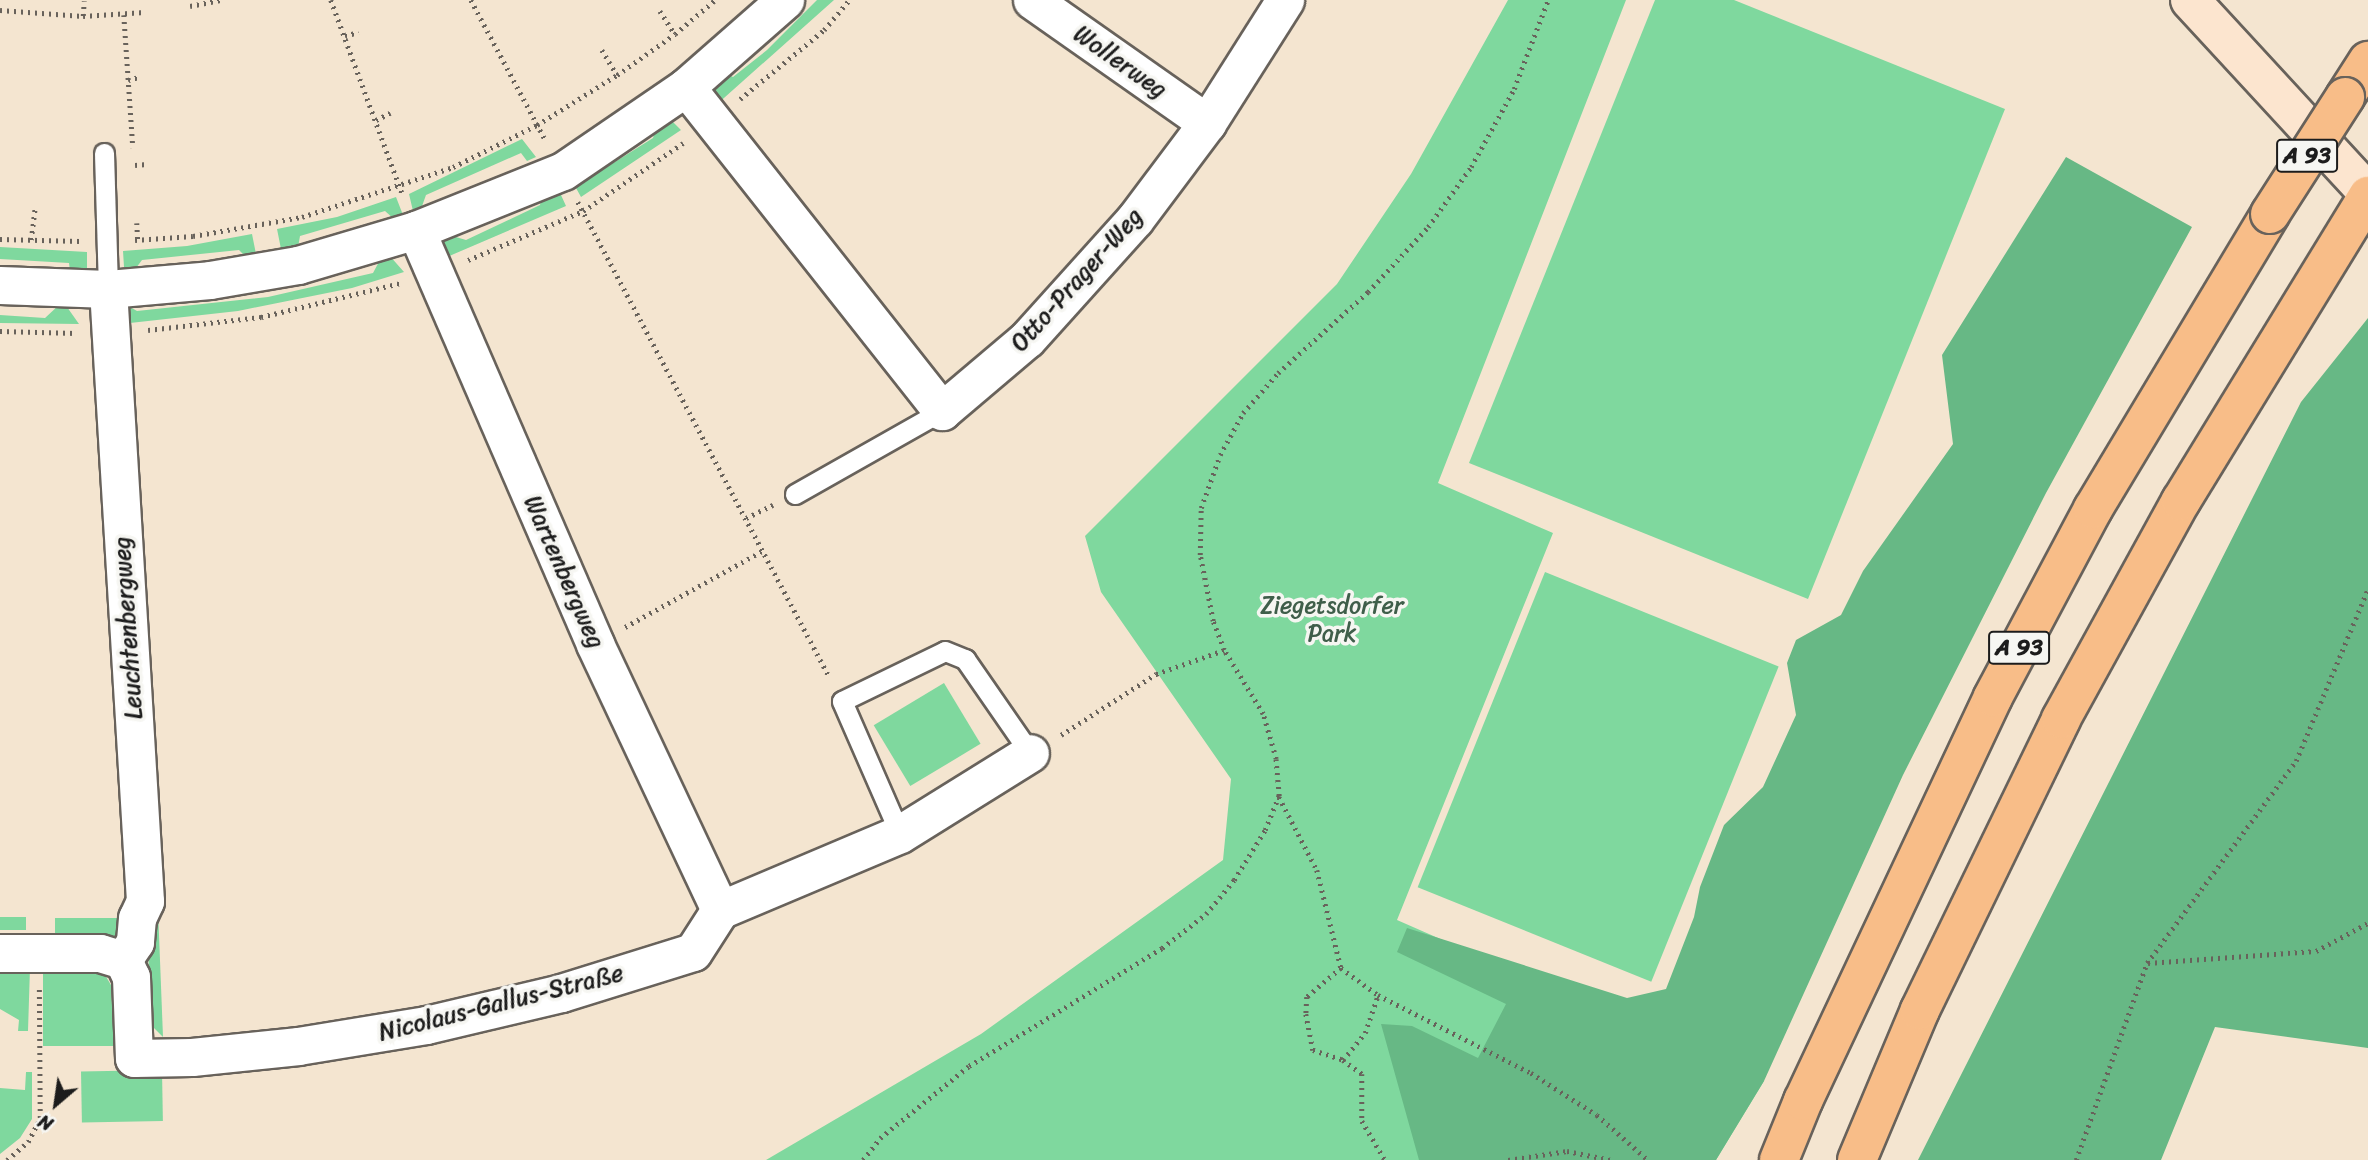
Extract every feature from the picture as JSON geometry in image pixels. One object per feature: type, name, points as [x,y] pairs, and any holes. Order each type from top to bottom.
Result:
[{"type":"highway","name":"A 93","points":[[1779,1160],[1803,1101],[1993,697],[2093,509],[2270,214],[2368,61]]},
{"type":"highway","name":"A 93","points":[[1857,1160],[1920,1010],[2061,719],[2181,501],[2368,195]]},
{"type":"highway","points":[[2316,280],[2368,241]]},
{"type":"highway","name":"A 93","points":[[1761,1160],[1803,1101]]},
{"type":"street","points":[[0,285],[108,289],[210,280],[298,265],[416,230],[563,171],[686,87],[785,0]]},
{"type":"street","name":"Wollerweg","points":[[1032,0],[1207,123]]},
{"type":"street","name":"Otto-Prager-Weg","points":[[942,411],[1027,339],[1135,219],[1207,123],[1285,0]]},
{"type":"street","points":[[2190,0],[2368,195]]},
{"type":"street","points":[[686,87],[942,411]]},
{"type":"street","name":"Wartenbergweg","points":[[416,230],[595,643],[720,910]]},
{"type":"street","name":"Leuchtenbergweg","points":[[108,289],[145,901],[137,918],[135,942],[122,960]]},
{"type":"street","points":[[720,910],[900,834],[1030,753]]},
{"type":"street","name":"Nicolaus-Gallus-Straße","points":[[122,960],[131,977],[134,1058],[192,1057],[298,1046],[426,1026],[561,993],[693,952],[720,910]]},
{"type":"street","points":[[0,953],[100,953],[122,960]]},
{"type":"lane","points":[[104,153],[108,289]]},
{"type":"lane","points":[[795,494],[942,411]]},
{"type":"lane","points":[[900,834],[842,701],[945,650],[965,659],[1030,753]]},
{"type":"path","points":[[190,6],[220,0]]},
{"type":"path","points":[[331,0],[400,187]]},
{"type":"path","points":[[471,0],[842,701]]},
{"type":"path","points":[[0,239],[106,241],[193,236],[302,216],[400,187],[453,167],[537,125],[617,75],[675,34],[715,0]]},
{"type":"path","points":[[1548,0],[1514,89],[1471,167],[1428,227],[1368,292],[1278,373],[1243,413],[1220,454],[1201,508],[1200,555],[1213,621],[1224,650],[1263,715],[1276,760],[1279,796],[1317,870],[1341,968],[1378,995],[1531,1073],[1597,1115],[1648,1160]]},
{"type":"path","points":[[83,16],[84,1]]},
{"type":"path","points":[[0,10],[83,16],[145,12]]},
{"type":"path","points":[[660,11],[675,34]]},
{"type":"path","points":[[124,15],[135,175]]},
{"type":"path","points":[[345,36],[358,32]]},
{"type":"path","points":[[602,50],[617,75]]},
{"type":"path","points":[[128,80],[139,78]]},
{"type":"path","points":[[376,120],[390,113]]},
{"type":"path","points":[[135,165],[147,164]]},
{"type":"path","points":[[31,240],[35,207]]},
{"type":"path","points":[[595,643],[762,551]]},
{"type":"path","points":[[2076,1160],[2147,963],[2296,761],[2368,589]]},
{"type":"path","points":[[1030,753],[1156,674],[1224,650]]},
{"type":"path","points":[[863,1160],[890,1130],[969,1066],[1162,948],[1206,914],[1247,860],[1265,830],[1279,796]]},
{"type":"path","points":[[2147,963],[2316,951],[2368,923]]},
{"type":"path","points":[[8,1160],[28,1142],[40,1118],[38,954]]},
{"type":"path","points":[[1341,968],[1307,997],[1306,1014],[1313,1050],[1343,1060],[1362,1074],[1362,1121],[1385,1157],[1392,1153]]},
{"type":"path","points":[[1343,1060],[1365,1033],[1378,995]]},
{"type":"path","points":[[1508,1160],[1567,1151],[1611,1160]]},
{"type":"green space","points":[[817,0],[834,0],[715,106],[710,85],[723,72],[733,77],[767,50]]},
{"type":"green space","name":"Ziegetsdorfer Park","points":[[1508,0],[1626,0],[1438,483],[1553,533],[1397,920],[1764,1081],[1716,1160],[766,1160],[981,1034],[1223,860],[1231,779],[1101,592],[1085,536],[1337,284],[1411,174]]},
{"type":"green space","points":[[1655,0],[1734,0],[2005,109],[1808,599],[1469,463]]},
{"type":"green space","points":[[668,117],[681,130],[581,197],[571,179],[585,169],[599,172],[653,138],[657,124]]},
{"type":"green space","points":[[522,139],[536,157],[527,161],[521,153],[426,195],[421,209],[413,211],[409,194]]},
{"type":"green space","points":[[2066,157],[2192,227],[2046,493],[1903,775],[1764,1081],[1716,1160],[1419,1160],[1381,1024],[1412,1026],[1478,1058],[1506,1004],[1397,952],[1407,928],[1627,998],[1666,989],[1694,917],[1700,887],[1724,825],[1763,787],[1796,715],[1787,663],[1796,640],[1841,615],[1863,571],[1953,444],[1942,355]]},
{"type":"green space","points":[[556,184],[566,206],[447,257],[440,239],[449,235],[466,240],[540,205],[543,192]]},
{"type":"green space","points":[[396,197],[403,215],[394,219],[385,211],[300,236],[298,247],[281,249],[277,229],[337,217]]},
{"type":"green space","points":[[252,234],[256,254],[245,256],[239,250],[142,260],[136,268],[124,267],[123,251],[187,246]]},
{"type":"green space","points":[[0,247],[87,252],[87,271],[70,271],[69,263],[0,259]]},
{"type":"green space","points":[[389,255],[404,272],[352,288],[238,311],[121,324],[123,303],[137,311],[268,297],[373,273],[381,258]]},
{"type":"green space","points":[[59,305],[67,307],[79,324],[0,323],[0,315],[45,318]]},
{"type":"green space","points":[[2368,318],[2368,1048],[2215,1027],[2161,1160],[1918,1160],[2301,402]]},
{"type":"green space","points":[[1545,572],[1779,666],[1651,982],[1418,887]]},
{"type":"green space","points":[[944,683],[981,744],[910,786],[874,725]]},
{"type":"green space","points":[[158,909],[163,1037],[151,1025],[147,922]]},
{"type":"green space","points":[[0,917],[26,917],[26,930],[0,930]]},
{"type":"green space","points":[[55,918],[125,918],[125,927],[114,941],[55,941]]},
{"type":"green space","points":[[0,967],[30,968],[28,1031],[18,1031],[19,1020],[0,1009]]},
{"type":"green space","points":[[43,968],[93,968],[105,975],[111,985],[114,1046],[43,1046]]},
{"type":"green space","points":[[162,1070],[163,1121],[82,1122],[81,1071]]},
{"type":"green space","points":[[26,1072],[32,1072],[32,1119],[20,1138],[0,1154],[0,1088],[25,1090]]}]
